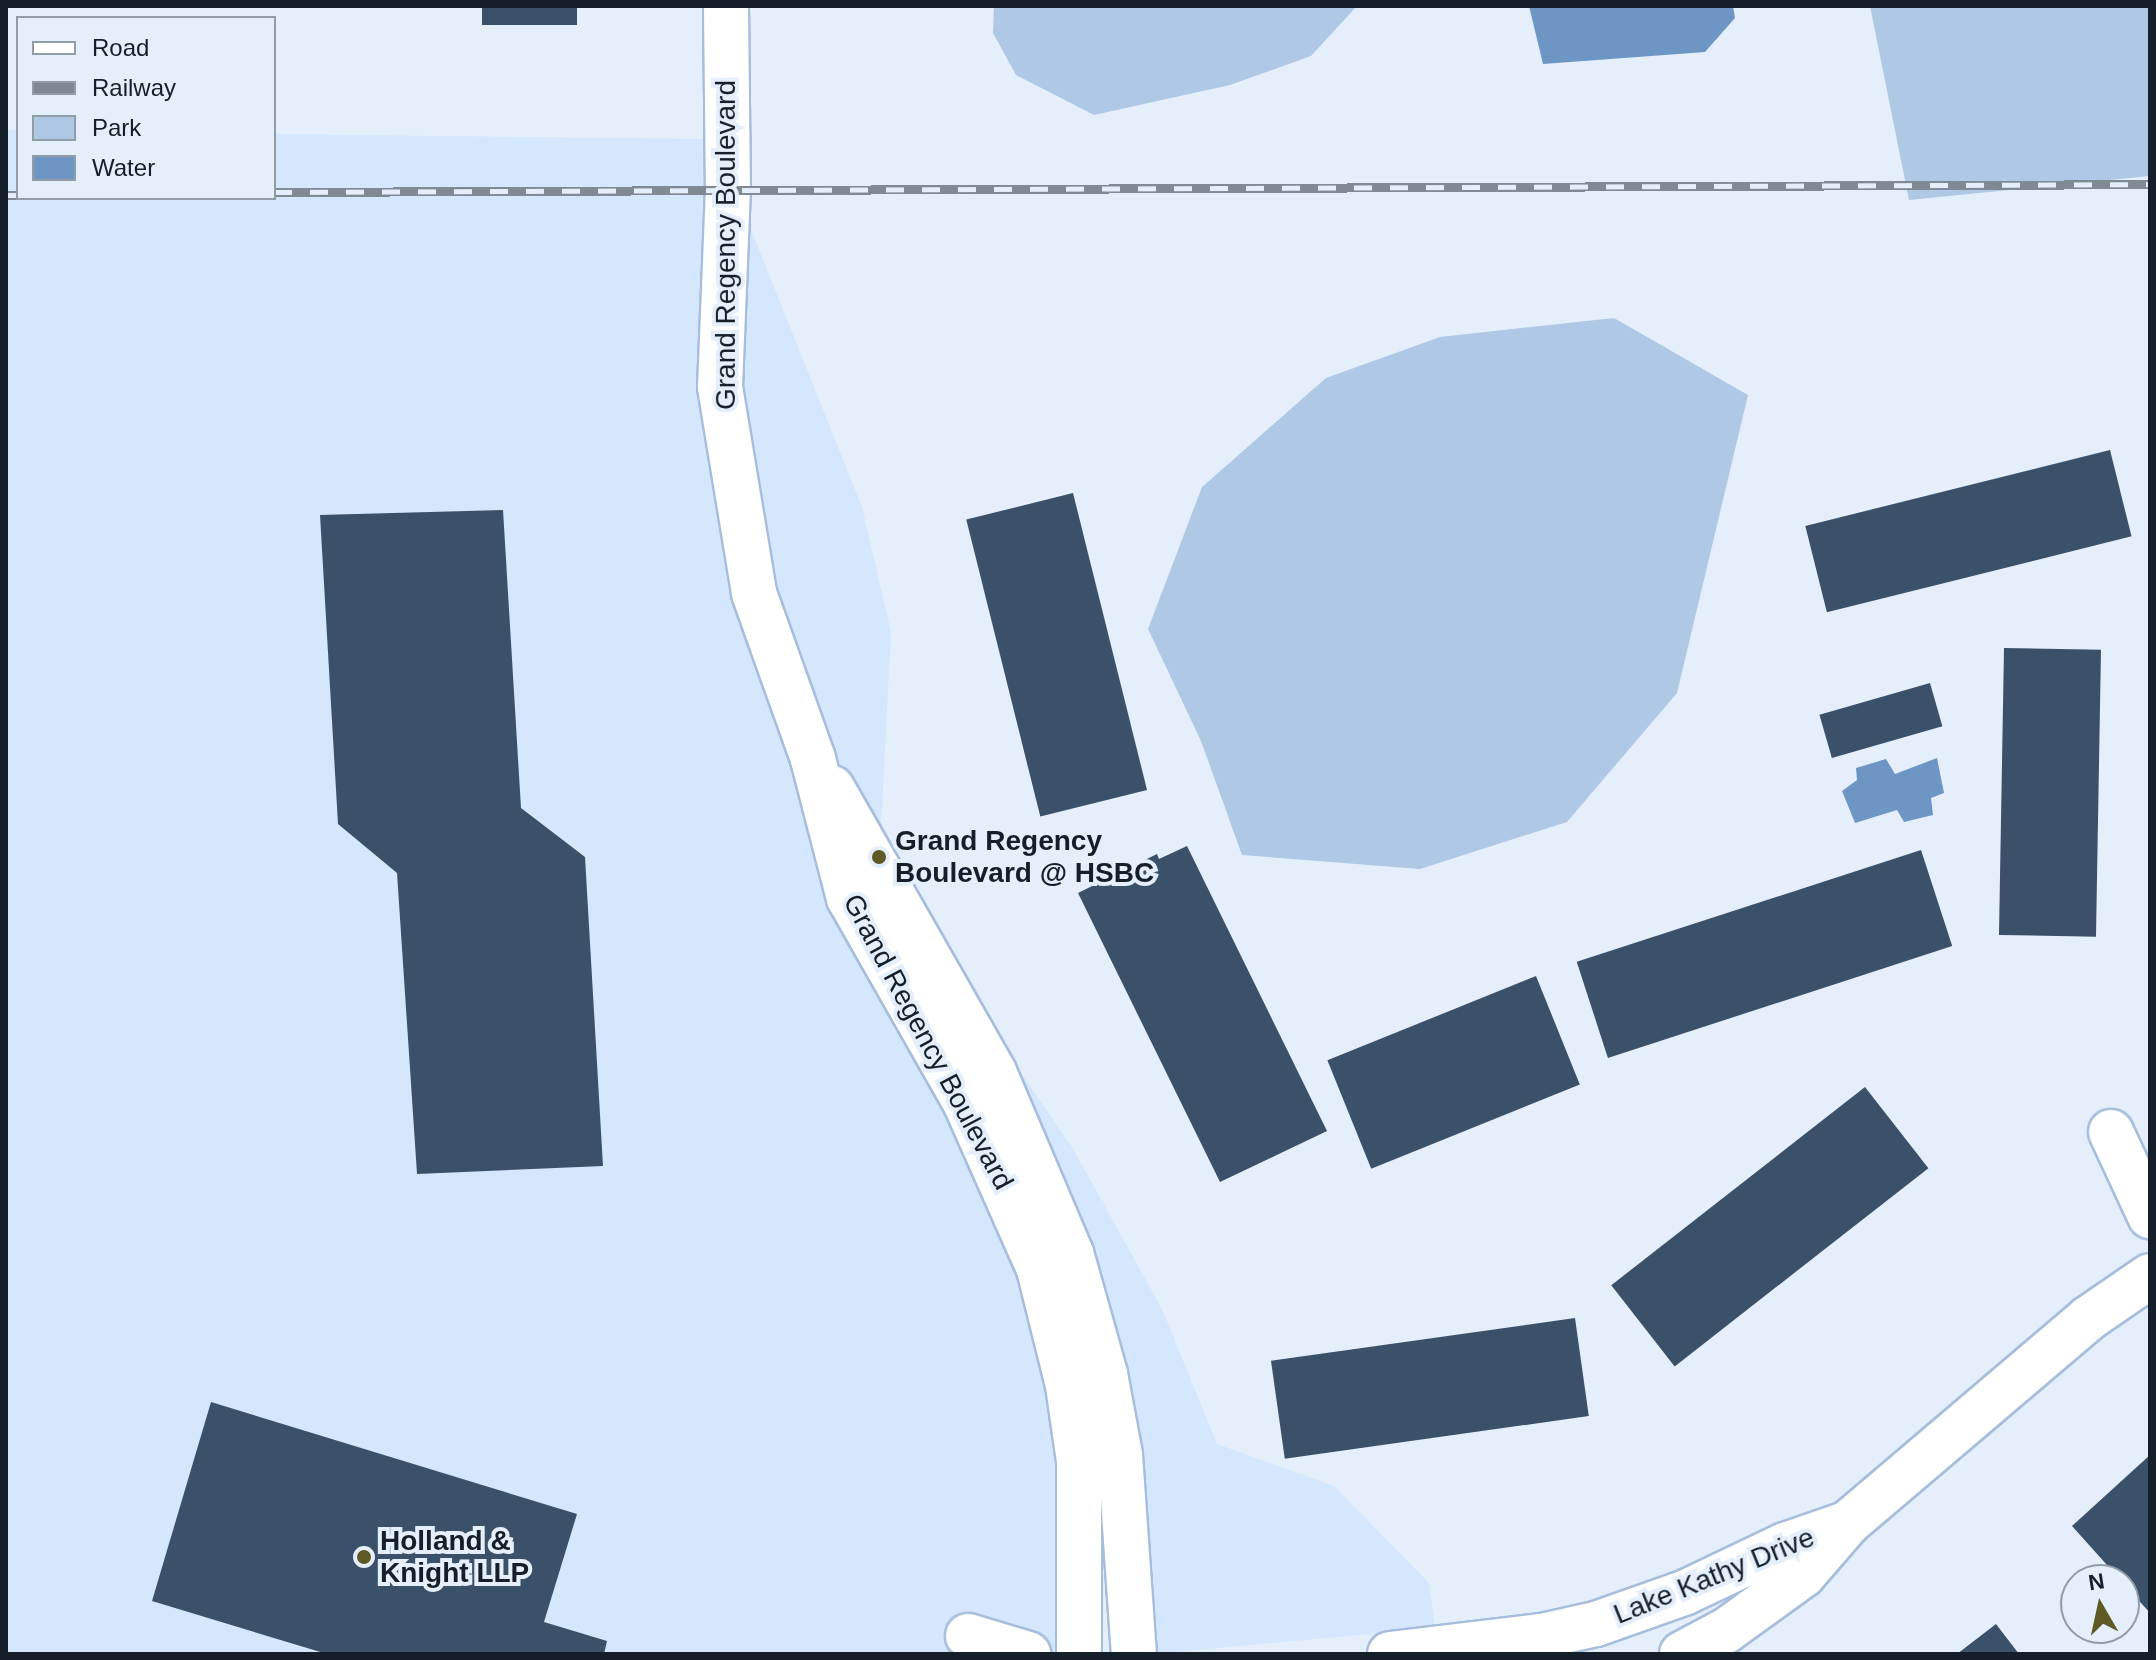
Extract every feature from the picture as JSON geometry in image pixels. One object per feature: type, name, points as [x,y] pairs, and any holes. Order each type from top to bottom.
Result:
[{"type":"street","name":"Grand Regency Boulevard","points":[[726,6],[728,188],[720,387],[754,593],[813,759],[849,898],[965,1102],[1023,1228],[1051,1311],[1079,1461],[1079,1654]]},
{"type":"street","name":"Grand Regency Boulevard","points":[[813,759],[857,826],[994,1072],[1071,1253],[1105,1374],[1120,1455],[1134,1654]]},
{"type":"street","points":[[2111,1132],[2150,1216]]},
{"type":"street","name":"Lake Kathy Drive","points":[[1682,1654],[1791,1585],[1848,1523],[2089,1318],[2150,1276]]},
{"type":"street","name":"Lake Kathy Drive","points":[[1390,1654],[1483,1645],[1596,1624],[1684,1593],[1785,1545],[1848,1523]]},
{"type":"street","points":[[968,1636],[1028,1654]]},
{"type":"shaded area","points":[[6,130],[16,130],[16,200],[276,200],[276,134],[708,139],[786,754],[1021,1276],[1041,1351],[1060,1462],[1059,1654],[6,1654]]},
{"type":"shaded area","points":[[746,217],[862,507],[891,632],[881,829],[830,750],[773,589],[740,386]]},
{"type":"shaded area","points":[[996,1036],[1073,1149],[1162,1309],[1217,1444],[1334,1486],[1429,1583],[1435,1628],[1154,1654],[1139,1452],[1103,1290],[1074,1202]]},
{"type":"green space","points":[[994,6],[1357,6],[1311,56],[1230,85],[1094,115],[1016,75],[993,33]]},
{"type":"green space","points":[[1870,6],[2150,6],[2150,176],[1909,200]]},
{"type":"green space","points":[[1614,318],[1748,395],[1677,693],[1567,822],[1420,869],[1242,855],[1201,741],[1148,629],[1202,487],[1326,378],[1440,337]]},
{"type":"water","points":[[1529,6],[1733,6],[1735,18],[1705,52],[1543,64]]},
{"type":"water","points":[[1937,758],[1944,793],[1931,798],[1933,815],[1904,822],[1897,810],[1855,823],[1842,791],[1857,780],[1856,768],[1886,759],[1895,774]]},
{"type":"building","points":[[482,6],[577,6],[577,25],[482,25]]},
{"type":"building","points":[[2110,450],[2132,536],[1827,612],[1805,526]]},
{"type":"building","points":[[1073,493],[1147,790],[1040,817],[966,520]]},
{"type":"building","points":[[503,510],[521,808],[585,857],[603,1166],[417,1174],[397,873],[338,824],[320,515]]},
{"type":"building","points":[[2004,648],[2101,650],[2096,937],[1999,935]]},
{"type":"building","points":[[1930,683],[1942,726],[1832,758],[1819,715]]},
{"type":"building","points":[[1187,846],[1327,1131],[1220,1182],[1078,893],[1157,854],[1159,859]]},
{"type":"building","points":[[1921,850],[1952,946],[1608,1058],[1577,962]]},
{"type":"building","points":[[1536,976],[1580,1084],[1371,1169],[1327,1060]]},
{"type":"building","points":[[1865,1087],[1928,1168],[1675,1366],[1611,1285]]},
{"type":"building","points":[[1575,1318],[1589,1416],[1285,1459],[1271,1361]]},
{"type":"building","name":"Holland & Knight LLP","points":[[211,1402],[577,1514],[544,1622],[607,1641],[604,1654],[327,1654],[152,1601]]},
{"type":"building","points":[[2150,1455],[2150,1613],[2140,1602],[2140,1564],[2106,1564],[2072,1526]]},
{"type":"building","points":[[1996,1624],[2019,1654],[1957,1654]]},
{"type":"railway","points":[[276,192],[2150,184]]},
{"type":"railway","points":[[6,195],[16,195]]},
{"type":"place","name":"Grand Regency Boulevard @ HSBC","points":[[879,857]]},
{"type":"place","name":"Holland & Knight LLP","points":[[364,1557]]}]
